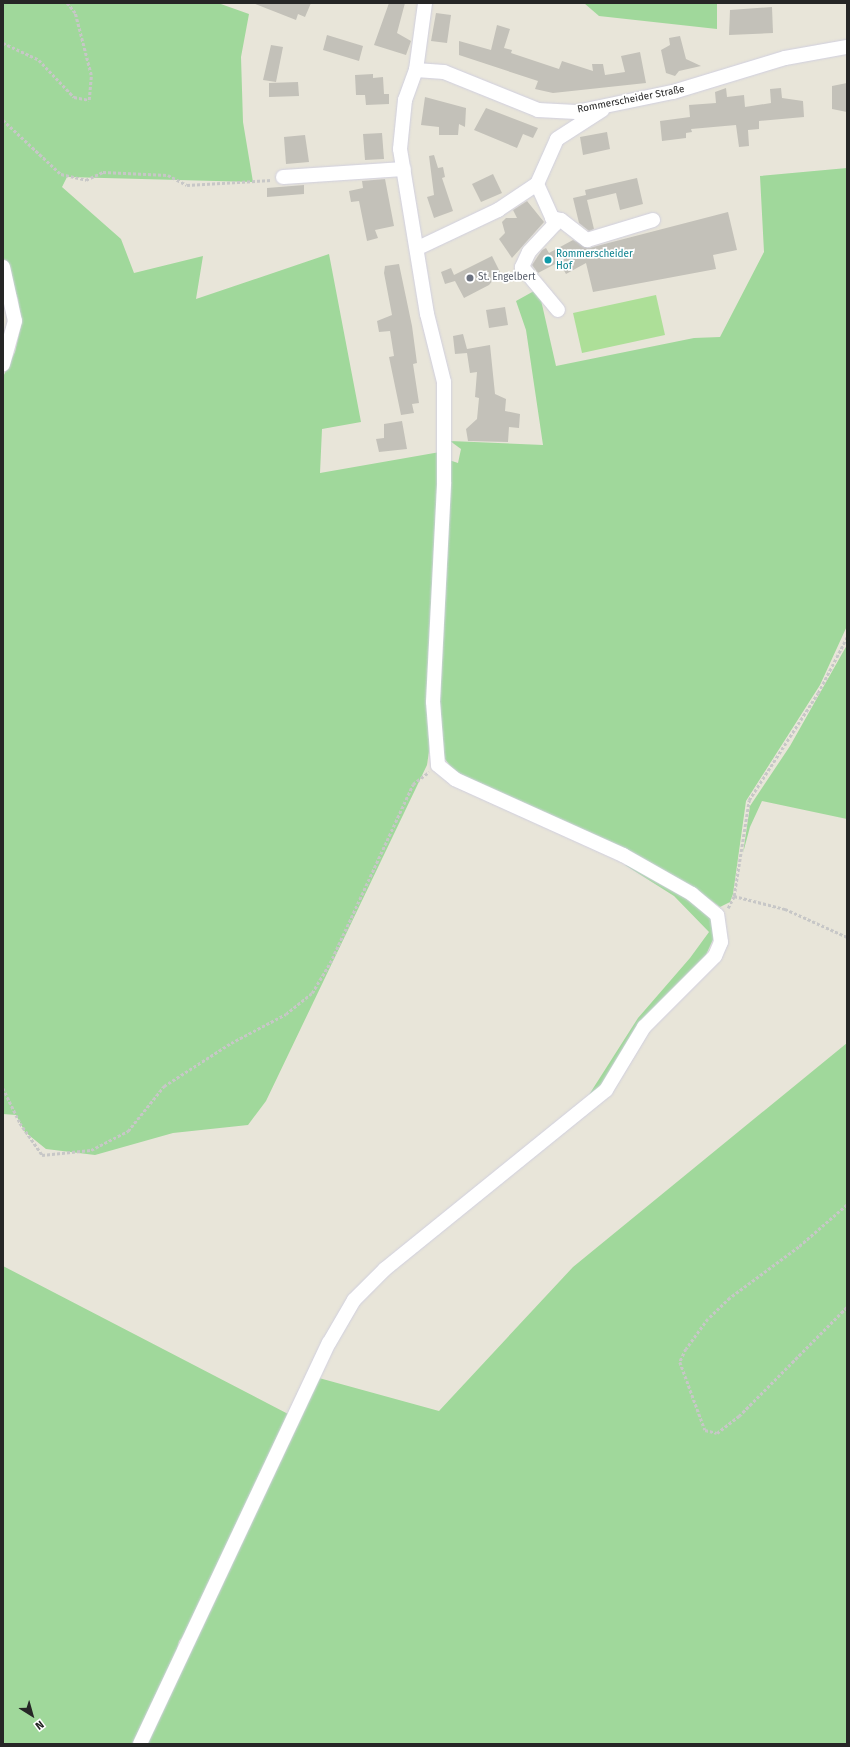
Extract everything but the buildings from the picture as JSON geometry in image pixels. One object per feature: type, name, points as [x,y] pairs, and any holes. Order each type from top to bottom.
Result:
[{"type":"street","points":[[140,1744],[328,1343],[354,1300],[385,1269],[606,1090],[644,1027],[710,961],[721,942],[716,914],[692,894],[623,854],[455,779],[438,765],[433,702],[444,482],[442,428],[444,382],[427,314],[418,248],[404,169],[400,131],[405,100],[416,70],[425,3]]},
{"type":"street","name":"Rommerscheider Straße","points":[[416,70],[444,72],[538,110],[576,112],[673,92],[785,58],[847,48]]},
{"type":"street","points":[[418,248],[498,210],[537,184],[557,139],[609,106]]},
{"type":"street","points":[[282,177],[404,169]]},
{"type":"street","points":[[537,184],[555,224],[529,252],[522,268],[558,310]]},
{"type":"street","points":[[552,218],[561,220],[587,240],[653,220]]},
{"type":"street","points":[[3,267],[15,321],[3,364]]},
{"type":"path","points":[[3,43],[38,60],[74,97],[89,100],[91,75],[75,13],[67,3]]},
{"type":"path","points":[[3,120],[61,174],[86,180],[103,172],[168,175],[187,185],[260,182],[282,177]]},
{"type":"path","points":[[847,637],[818,693],[749,800],[734,896],[784,909],[847,937]]},
{"type":"path","points":[[3,1088],[20,1122],[42,1155],[91,1150],[128,1131],[164,1086],[231,1043],[286,1014],[312,993],[330,962],[414,784],[438,765]]},
{"type":"path","points":[[847,1205],[799,1247],[730,1298],[708,1319],[686,1349],[680,1362],[705,1430],[717,1433],[739,1416],[847,1307]]},
{"type":"green space","points":[[3,3],[218,3],[249,14],[241,57],[243,122],[253,182],[67,177],[62,187],[121,239],[134,273],[203,256],[196,299],[329,254],[361,422],[322,429],[320,473],[440,452],[432,731],[427,765],[266,1101],[248,1125],[173,1133],[95,1155],[46,1149],[25,1132],[16,1115],[3,1114],[3,377],[15,352],[21,325],[18,299],[3,260]]},
{"type":"green space","points":[[584,3],[717,3],[717,29],[599,16]]},
{"type":"green space","points":[[847,168],[847,626],[820,685],[746,801],[733,894],[730,902],[720,907],[697,890],[454,771],[445,759],[439,740],[439,700],[449,460],[458,463],[461,449],[450,441],[543,445],[526,330],[516,301],[534,291],[541,300],[556,366],[694,338],[720,337],[764,252],[760,176]]},
{"type":"green space","points":[[656,295],[665,335],[582,353],[573,313]]},
{"type":"green space","points":[[847,645],[847,819],[762,801],[750,827],[743,853],[750,806],[790,746]]},
{"type":"green space","points":[[625,865],[638,867],[688,895],[712,919],[716,933],[705,957],[602,1089],[585,1101],[638,1018],[690,958],[709,932],[674,896]]},
{"type":"green space","points":[[847,1043],[847,1744],[144,1744],[319,1378],[439,1411],[573,1267]]},
{"type":"green space","points":[[3,1266],[290,1415],[188,1631],[179,1641],[174,1661],[135,1744],[3,1744]]},
{"type":"place","name":"Rommerscheider Hof","points":[[548,260]]},
{"type":"place","name":"St. Engelbert","points":[[470,278]]}]
